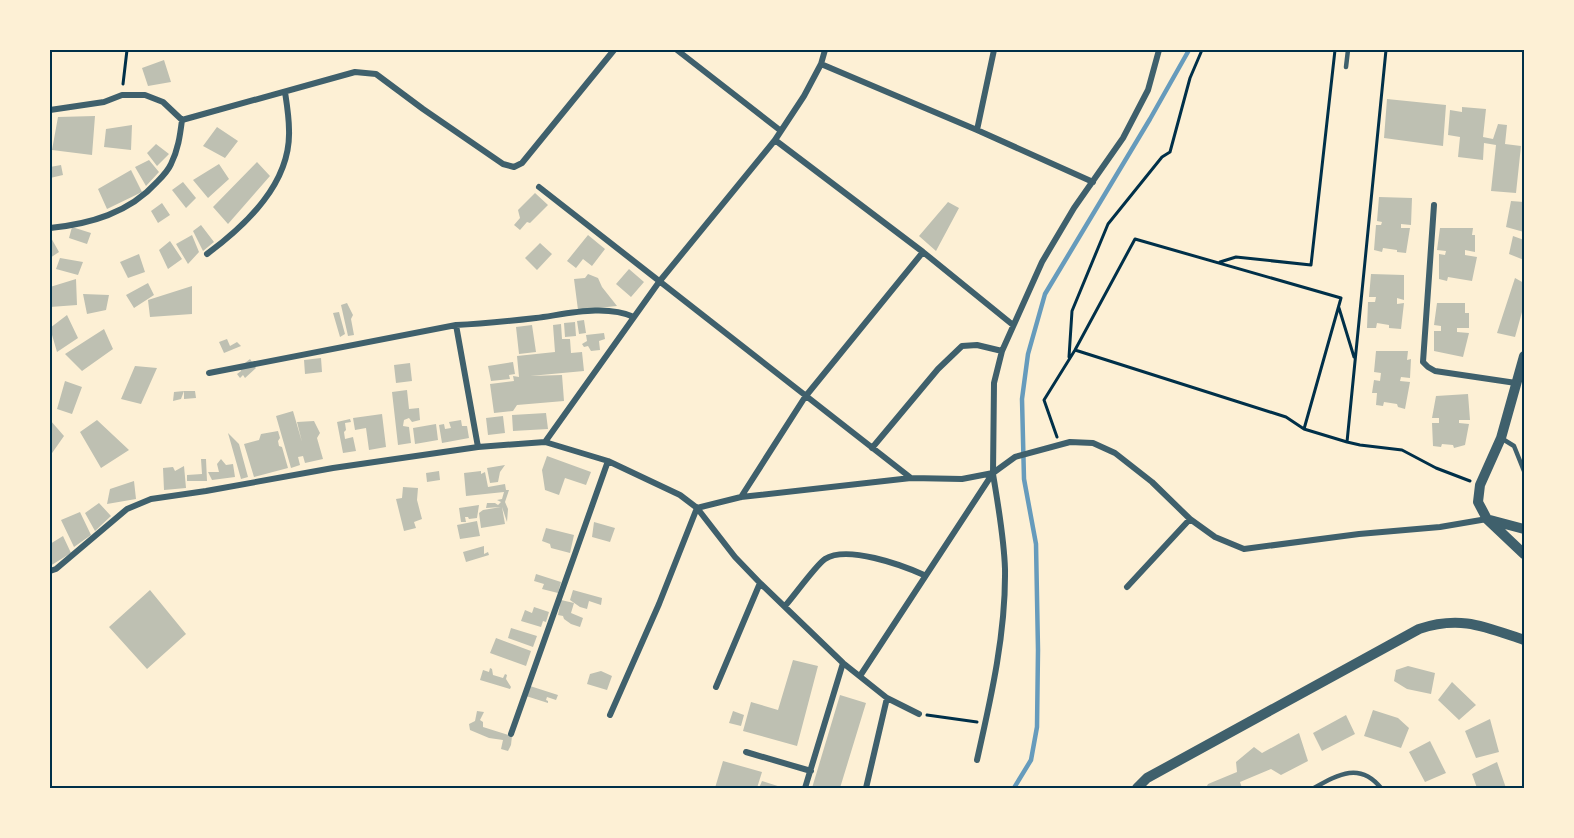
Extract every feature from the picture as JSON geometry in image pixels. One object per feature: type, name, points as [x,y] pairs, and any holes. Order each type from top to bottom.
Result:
[{"type":"street","points":[[182,120],[355,72],[376,74],[503,164],[514,167],[522,163],[614,50]]},
{"type":"street","points":[[677,50],[781,131]]},
{"type":"street","points":[[545,442],[658,282],[775,140],[804,96],[821,64],[825,50]]},
{"type":"street","points":[[977,130],[994,50]]},
{"type":"street","points":[[977,760],[994,680],[1003,614],[1005,569],[993,473],[994,383],[1002,351],[1042,262],[1074,208],[1123,138],[1148,90],[1159,50]]},
{"type":"street","points":[[821,64],[1093,182]]},
{"type":"street","points":[[207,254],[232,235],[274,185],[284,161],[289,132],[285,92]]},
{"type":"street","points":[[50,110],[104,102],[122,95],[145,95],[164,102],[182,120]]},
{"type":"street","points":[[50,228],[73,226],[107,217],[145,196],[170,167],[178,146],[182,120]]},
{"type":"street","points":[[775,140],[923,252],[1013,325]]},
{"type":"street","points":[[539,188],[911,478]]},
{"type":"street","points":[[1434,204],[1424,362],[1435,371],[1516,383]]},
{"type":"street","points":[[741,497],[805,397],[923,252]]},
{"type":"street","points":[[209,373],[456,325],[483,324],[580,312],[614,311],[634,317]]},
{"type":"street","points":[[456,325],[477,447]]},
{"type":"street","points":[[872,448],[938,369],[962,346],[977,345],[1002,351]]},
{"type":"street","points":[[1524,356],[1502,438],[1480,485],[1478,502],[1487,519],[1524,554]]},
{"type":"street","points":[[50,572],[127,509],[151,499],[333,468],[477,447],[545,442],[608,461],[680,495],[697,508],[760,583],[843,663],[887,698],[919,714]]},
{"type":"street","points":[[860,676],[924,575],[993,473],[1015,457],[1070,442],[1093,443],[1115,453],[1152,482],[1190,519],[1215,537],[1244,549],[1359,534],[1440,527],[1487,519],[1524,528]]},
{"type":"street","points":[[511,735],[608,461]]},
{"type":"street","points":[[697,508],[741,497],[911,478],[962,479],[993,473]]},
{"type":"street","points":[[610,715],[659,604],[697,508]]},
{"type":"street","points":[[1127,587],[1190,519]]},
{"type":"street","points":[[786,606],[824,560],[841,553],[888,562],[924,575]]},
{"type":"street","points":[[716,687],[760,583]]},
{"type":"street","points":[[1137,789],[1147,778],[1419,629],[1436,623],[1458,621],[1524,640]]},
{"type":"street","points":[[805,789],[843,663]]},
{"type":"street","points":[[866,789],[887,698]]},
{"type":"street","points":[[746,752],[811,771]]},
{"type":"lane","points":[[1346,68],[1348,50]]},
{"type":"lane","points":[[1502,438],[1514,446],[1524,471]]},
{"type":"lane","points":[[1314,789],[1334,777],[1353,771],[1374,779],[1381,789]]},
{"type":"path","points":[[122,95],[127,50]]},
{"type":"path","points":[[1068,359],[1072,311],[1108,224],[1162,157],[1170,152],[1190,78],[1202,50]]},
{"type":"path","points":[[1219,263],[1236,257],[1311,265],[1335,50]]},
{"type":"path","points":[[1347,442],[1386,50]]},
{"type":"path","points":[[1059,445],[1044,400],[1068,359],[1076,350],[1135,239],[1341,298],[1304,429]]},
{"type":"path","points":[[1339,306],[1355,358]]},
{"type":"path","points":[[1076,350],[1286,417],[1304,429],[1347,442],[1402,450],[1436,468],[1480,485]]},
{"type":"path","points":[[919,714],[986,723]]},
{"type":"building","points":[[164,60],[171,82],[148,86],[142,68]]},
{"type":"building","points":[[1387,99],[1446,105],[1443,146],[1384,138]]},
{"type":"building","points":[[1462,107],[1486,109],[1483,137],[1493,139],[1498,124],[1507,125],[1505,144],[1521,146],[1516,193],[1491,191],[1496,145],[1484,143],[1483,160],[1458,157],[1460,137],[1448,135],[1450,110],[1462,112]]},
{"type":"building","points":[[95,116],[92,155],[52,150],[58,117]]},
{"type":"building","points":[[132,125],[131,150],[104,147],[106,129]]},
{"type":"building","points":[[217,127],[238,141],[225,158],[203,146]]},
{"type":"building","points":[[156,144],[169,154],[157,166],[147,153]]},
{"type":"building","points":[[149,160],[159,172],[146,186],[135,167]]},
{"type":"building","points":[[257,162],[270,176],[228,224],[213,207]]},
{"type":"building","points":[[219,164],[229,179],[208,198],[193,180]]},
{"type":"building","points":[[61,165],[63,175],[50,178],[50,167]]},
{"type":"building","points":[[131,170],[142,192],[107,209],[98,189]]},
{"type":"building","points":[[183,182],[196,198],[186,208],[172,190]]},
{"type":"building","points":[[535,193],[548,205],[520,230],[514,225],[520,218],[518,210]]},
{"type":"building","points":[[1379,197],[1412,198],[1411,225],[1401,224],[1401,228],[1410,228],[1406,253],[1383,248],[1382,252],[1374,250],[1376,225],[1381,225],[1382,222],[1377,221]]},
{"type":"building","points":[[1511,201],[1524,202],[1524,232],[1506,227]]},
{"type":"building","points":[[948,202],[959,208],[936,251],[919,236]]},
{"type":"building","points":[[162,203],[170,215],[158,223],[151,211]]},
{"type":"building","points":[[201,225],[214,242],[203,251],[193,231]]},
{"type":"building","points":[[72,227],[91,233],[87,244],[69,238]]},
{"type":"building","points":[[1440,228],[1473,228],[1475,252],[1465,250],[1465,255],[1477,257],[1472,281],[1448,277],[1447,281],[1439,279],[1439,254],[1445,255],[1446,251],[1437,250]]},
{"type":"building","points":[[192,235],[199,252],[188,264],[176,244]]},
{"type":"building","points":[[588,235],[605,249],[592,266],[583,259],[576,268],[567,261]]},
{"type":"building","points":[[50,236],[59,252],[50,258]]},
{"type":"building","points":[[1513,236],[1524,240],[1524,260],[1509,254]]},
{"type":"building","points":[[170,241],[182,259],[168,269],[159,250]]},
{"type":"building","points":[[540,243],[552,254],[537,270],[525,258]]},
{"type":"building","points":[[139,254],[145,272],[128,278],[120,262]]},
{"type":"building","points":[[60,258],[83,262],[78,275],[56,269]]},
{"type":"building","points":[[629,269],[644,282],[631,297],[616,284]]},
{"type":"building","points":[[588,274],[598,278],[617,306],[578,310],[574,279],[585,278]]},
{"type":"building","points":[[1371,274],[1404,275],[1404,300],[1397,298],[1397,304],[1404,303],[1401,329],[1389,328],[1389,325],[1377,323],[1376,328],[1367,328],[1368,302],[1375,302],[1376,297],[1369,297]]},
{"type":"building","points":[[1515,278],[1524,283],[1524,305],[1515,337],[1497,333]]},
{"type":"building","points":[[76,279],[77,305],[50,307],[50,287]]},
{"type":"building","points":[[148,283],[154,295],[134,308],[126,295]]},
{"type":"building","points":[[192,286],[192,314],[150,317],[148,300]]},
{"type":"building","points":[[83,294],[109,295],[106,310],[87,314]]},
{"type":"building","points":[[347,303],[353,315],[351,319],[354,335],[348,336],[341,305]]},
{"type":"building","points":[[1437,303],[1465,303],[1465,313],[1469,313],[1469,328],[1457,328],[1457,332],[1469,333],[1463,357],[1434,351],[1434,331],[1441,331],[1441,326],[1434,325]]},
{"type":"building","points":[[339,312],[345,334],[340,337],[333,313]]},
{"type":"building","points":[[67,315],[78,338],[57,352],[50,328]]},
{"type":"building","points":[[584,320],[586,333],[579,334],[577,321]]},
{"type":"building","points":[[575,322],[576,336],[565,337],[564,323]]},
{"type":"building","points":[[561,324],[562,339],[570,339],[571,353],[582,352],[584,371],[530,376],[562,375],[564,401],[517,405],[513,411],[494,413],[490,384],[514,381],[513,376],[519,377],[517,356],[555,352],[553,325]]},
{"type":"building","points":[[532,325],[536,352],[519,354],[516,327]]},
{"type":"building","points":[[104,329],[113,349],[82,371],[65,354]]},
{"type":"building","points":[[604,333],[605,339],[599,341],[600,350],[591,351],[588,346],[584,347],[582,344],[587,341],[586,335]]},
{"type":"building","points":[[227,339],[230,346],[237,342],[241,346],[224,353],[219,342]]},
{"type":"building","points":[[1376,351],[1408,351],[1407,360],[1411,359],[1410,378],[1401,377],[1400,381],[1410,382],[1405,409],[1398,407],[1397,404],[1384,402],[1383,406],[1376,405],[1377,393],[1372,393],[1374,380],[1380,381],[1381,373],[1374,372]]},
{"type":"building","points":[[321,358],[322,372],[305,374],[304,360]]},
{"type":"building","points":[[250,359],[256,368],[245,378],[243,375],[240,378],[237,374],[241,371],[240,367]]},
{"type":"building","points":[[513,362],[515,374],[509,375],[510,379],[491,381],[488,366]]},
{"type":"building","points":[[410,363],[412,381],[396,383],[394,365]]},
{"type":"building","points":[[135,366],[157,368],[141,404],[121,399]]},
{"type":"building","points":[[65,381],[82,387],[72,414],[57,409]]},
{"type":"building","points":[[407,390],[409,409],[419,408],[420,420],[412,422],[409,418],[404,420],[403,426],[409,427],[411,443],[398,445],[392,392]]},
{"type":"building","points":[[184,391],[195,391],[196,398],[184,399]]},
{"type":"building","points":[[184,391],[181,399],[173,401],[174,392]]},
{"type":"building","points":[[1468,394],[1470,420],[1459,420],[1459,423],[1469,424],[1465,445],[1454,448],[1453,445],[1433,446],[1432,423],[1439,423],[1439,418],[1432,418],[1436,396]]},
{"type":"building","points":[[293,411],[302,442],[297,422],[314,421],[320,433],[317,438],[323,459],[305,463],[303,456],[298,457],[300,465],[291,468],[276,416]]},
{"type":"building","points":[[546,413],[548,429],[513,431],[512,415]]},
{"type":"building","points":[[382,414],[386,447],[369,450],[366,428],[355,430],[353,418]]},
{"type":"building","points":[[503,416],[505,433],[488,435],[486,418]]},
{"type":"building","points":[[350,419],[351,422],[345,423],[345,439],[353,437],[356,451],[343,453],[337,422]]},
{"type":"building","points":[[50,420],[64,436],[50,456]]},
{"type":"building","points":[[97,420],[129,450],[101,468],[80,432]]},
{"type":"building","points":[[461,420],[462,426],[467,426],[469,438],[442,443],[439,425],[444,424],[445,429],[451,428],[449,422]]},
{"type":"building","points":[[436,424],[438,440],[415,444],[413,428]]},
{"type":"building","points":[[278,431],[279,446],[282,447],[288,468],[254,477],[244,444],[259,440],[261,434]]},
{"type":"building","points":[[228,433],[239,444],[248,477],[241,479]]},
{"type":"building","points":[[547,456],[591,472],[586,485],[565,478],[559,495],[545,490],[542,470]]},
{"type":"building","points":[[201,459],[206,459],[207,481],[187,481],[187,475],[202,474]]},
{"type":"building","points":[[221,459],[226,465],[233,464],[235,477],[212,480],[208,472],[219,472],[217,464]]},
{"type":"building","points":[[505,465],[500,472],[498,482],[490,483],[487,468]]},
{"type":"building","points":[[184,466],[186,488],[164,490],[163,468],[173,467],[175,471]]},
{"type":"building","points":[[439,471],[440,480],[427,482],[426,473]]},
{"type":"building","points":[[481,471],[481,474],[485,472],[488,487],[505,484],[506,490],[509,490],[505,502],[508,509],[507,522],[502,507],[505,524],[481,528],[479,513],[483,510],[501,507],[486,508],[487,503],[498,505],[501,502],[497,500],[502,499],[504,492],[466,496],[464,473]]},
{"type":"building","points":[[134,481],[136,499],[107,504],[110,489]]},
{"type":"building","points":[[403,487],[418,488],[417,500],[422,519],[414,522],[416,528],[404,531],[396,499],[402,498]]},
{"type":"building","points":[[99,503],[111,516],[95,531],[85,513]]},
{"type":"building","points":[[479,505],[477,518],[465,517],[466,522],[461,522],[459,508]]},
{"type":"building","points":[[80,512],[91,535],[74,547],[61,520]]},
{"type":"building","points":[[477,521],[480,536],[460,539],[457,525]]},
{"type":"building","points":[[594,522],[615,528],[610,542],[592,537]]},
{"type":"building","points":[[546,528],[574,535],[570,553],[551,548],[550,544],[542,541]]},
{"type":"building","points":[[63,536],[71,553],[50,566],[50,544]]},
{"type":"building","points":[[484,546],[484,554],[488,552],[489,555],[466,562],[463,552]]},
{"type":"building","points":[[536,574],[561,582],[558,593],[542,589],[544,584],[534,581]]},
{"type":"building","points":[[150,590],[186,634],[147,669],[109,627]]},
{"type":"building","points":[[573,590],[602,598],[601,605],[589,601],[587,609],[580,607],[570,600]]},
{"type":"building","points":[[561,600],[574,603],[571,613],[583,618],[580,627],[558,615]]},
{"type":"building","points":[[534,607],[549,612],[546,622],[543,621],[541,627],[521,621],[525,610],[532,613]]},
{"type":"building","points":[[511,628],[537,636],[533,647],[508,638]]},
{"type":"building","points":[[496,638],[531,651],[526,666],[490,653]]},
{"type":"building","points":[[793,660],[818,666],[797,746],[743,731],[751,702],[778,710]]},
{"type":"building","points":[[1408,666],[1435,673],[1431,694],[1407,689],[1394,681],[1396,670]]},
{"type":"building","points":[[490,668],[493,675],[503,678],[505,674],[507,675],[506,679],[510,689],[480,680],[483,670],[489,672]]},
{"type":"building","points":[[601,671],[612,676],[607,690],[587,684],[590,674]]},
{"type":"building","points":[[1452,682],[1476,705],[1459,720],[1438,700]]},
{"type":"building","points":[[530,686],[558,695],[556,700],[547,697],[548,703],[526,696]]},
{"type":"building","points":[[840,695],[866,703],[840,788],[812,788]]},
{"type":"building","points":[[1373,710],[1398,718],[1409,728],[1401,748],[1364,736]]},
{"type":"building","points":[[477,711],[484,712],[480,720],[483,722],[483,727],[512,736],[508,751],[501,749],[503,740],[489,738],[470,730],[469,724],[475,721]]},
{"type":"building","points":[[733,711],[744,715],[741,726],[729,723]]},
{"type":"building","points":[[1346,715],[1355,734],[1322,751],[1313,733]]},
{"type":"building","points":[[1490,719],[1499,752],[1476,758],[1465,731]]},
{"type":"building","points":[[1299,733],[1308,761],[1281,775],[1271,769],[1240,782],[1242,788],[1206,788],[1208,784],[1237,772],[1236,762],[1254,747],[1262,753]]},
{"type":"building","points":[[1430,741],[1446,773],[1425,782],[1409,752]]},
{"type":"building","points":[[723,761],[762,772],[757,788],[715,788]]},
{"type":"building","points":[[1497,762],[1506,788],[1477,788],[1472,774]]},
{"type":"building","points":[[762,781],[784,788],[759,788]]},
{"type":"waterway","points":[[1014,788],[1031,760],[1037,727],[1036,544],[1024,479],[1022,399],[1028,354],[1045,294],[1189,50]]}]
